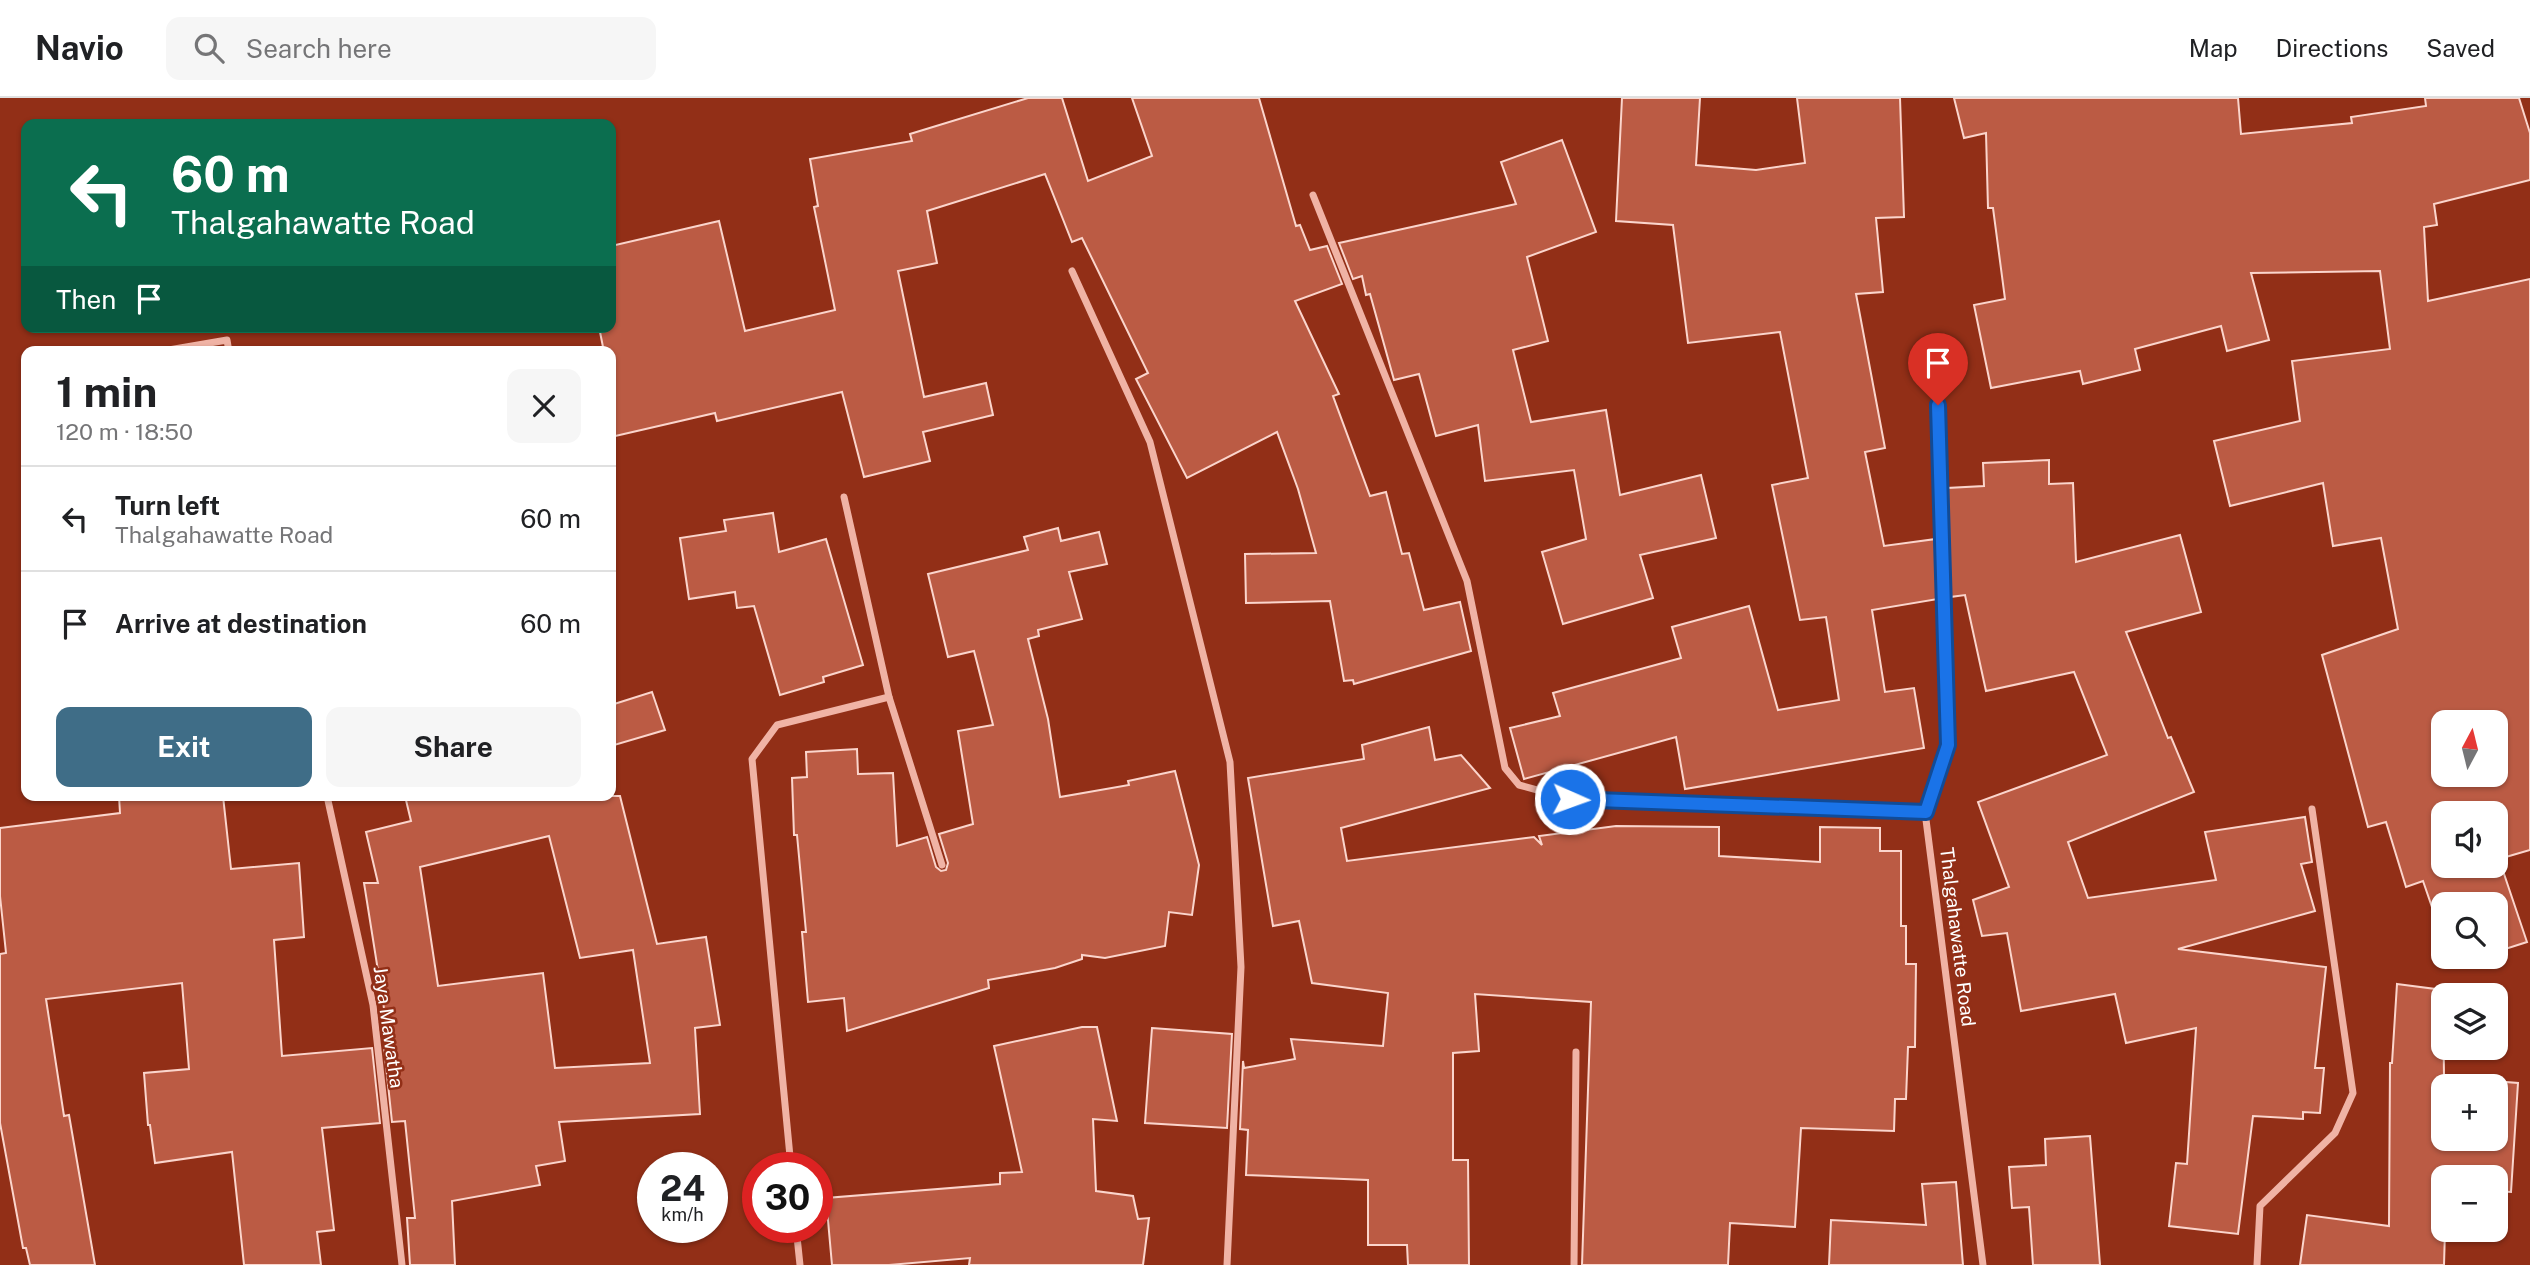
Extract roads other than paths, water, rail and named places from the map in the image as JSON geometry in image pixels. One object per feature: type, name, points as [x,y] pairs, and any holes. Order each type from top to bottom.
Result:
[{"type":"street","points":[[1313,195],[1467,581],[1505,768],[1519,785],[1570,799],[1926,812]]},
{"type":"street","points":[[1072,271],[1150,442],[1230,762],[1241,967],[1227,1265]]},
{"type":"street","points":[[192,346],[227,340],[228,346]]},
{"type":"street","name":"Thalgahawatte Road","points":[[1938,405],[1948,745],[1926,812],[1983,1265]]},
{"type":"street","points":[[844,497],[889,697],[942,864]]},
{"type":"street","points":[[790,1152],[752,759],[777,725],[889,697]]},
{"type":"street","name":"Jaya Mawatha","points":[[328,801],[373,1005],[402,1265]]},
{"type":"street","points":[[2257,1265],[2260,1206],[2335,1133],[2353,1093],[2312,809]]},
{"type":"street","points":[[1574,1265],[1576,1052]]},
{"type":"street","points":[[798,1243],[800,1265]]}]
